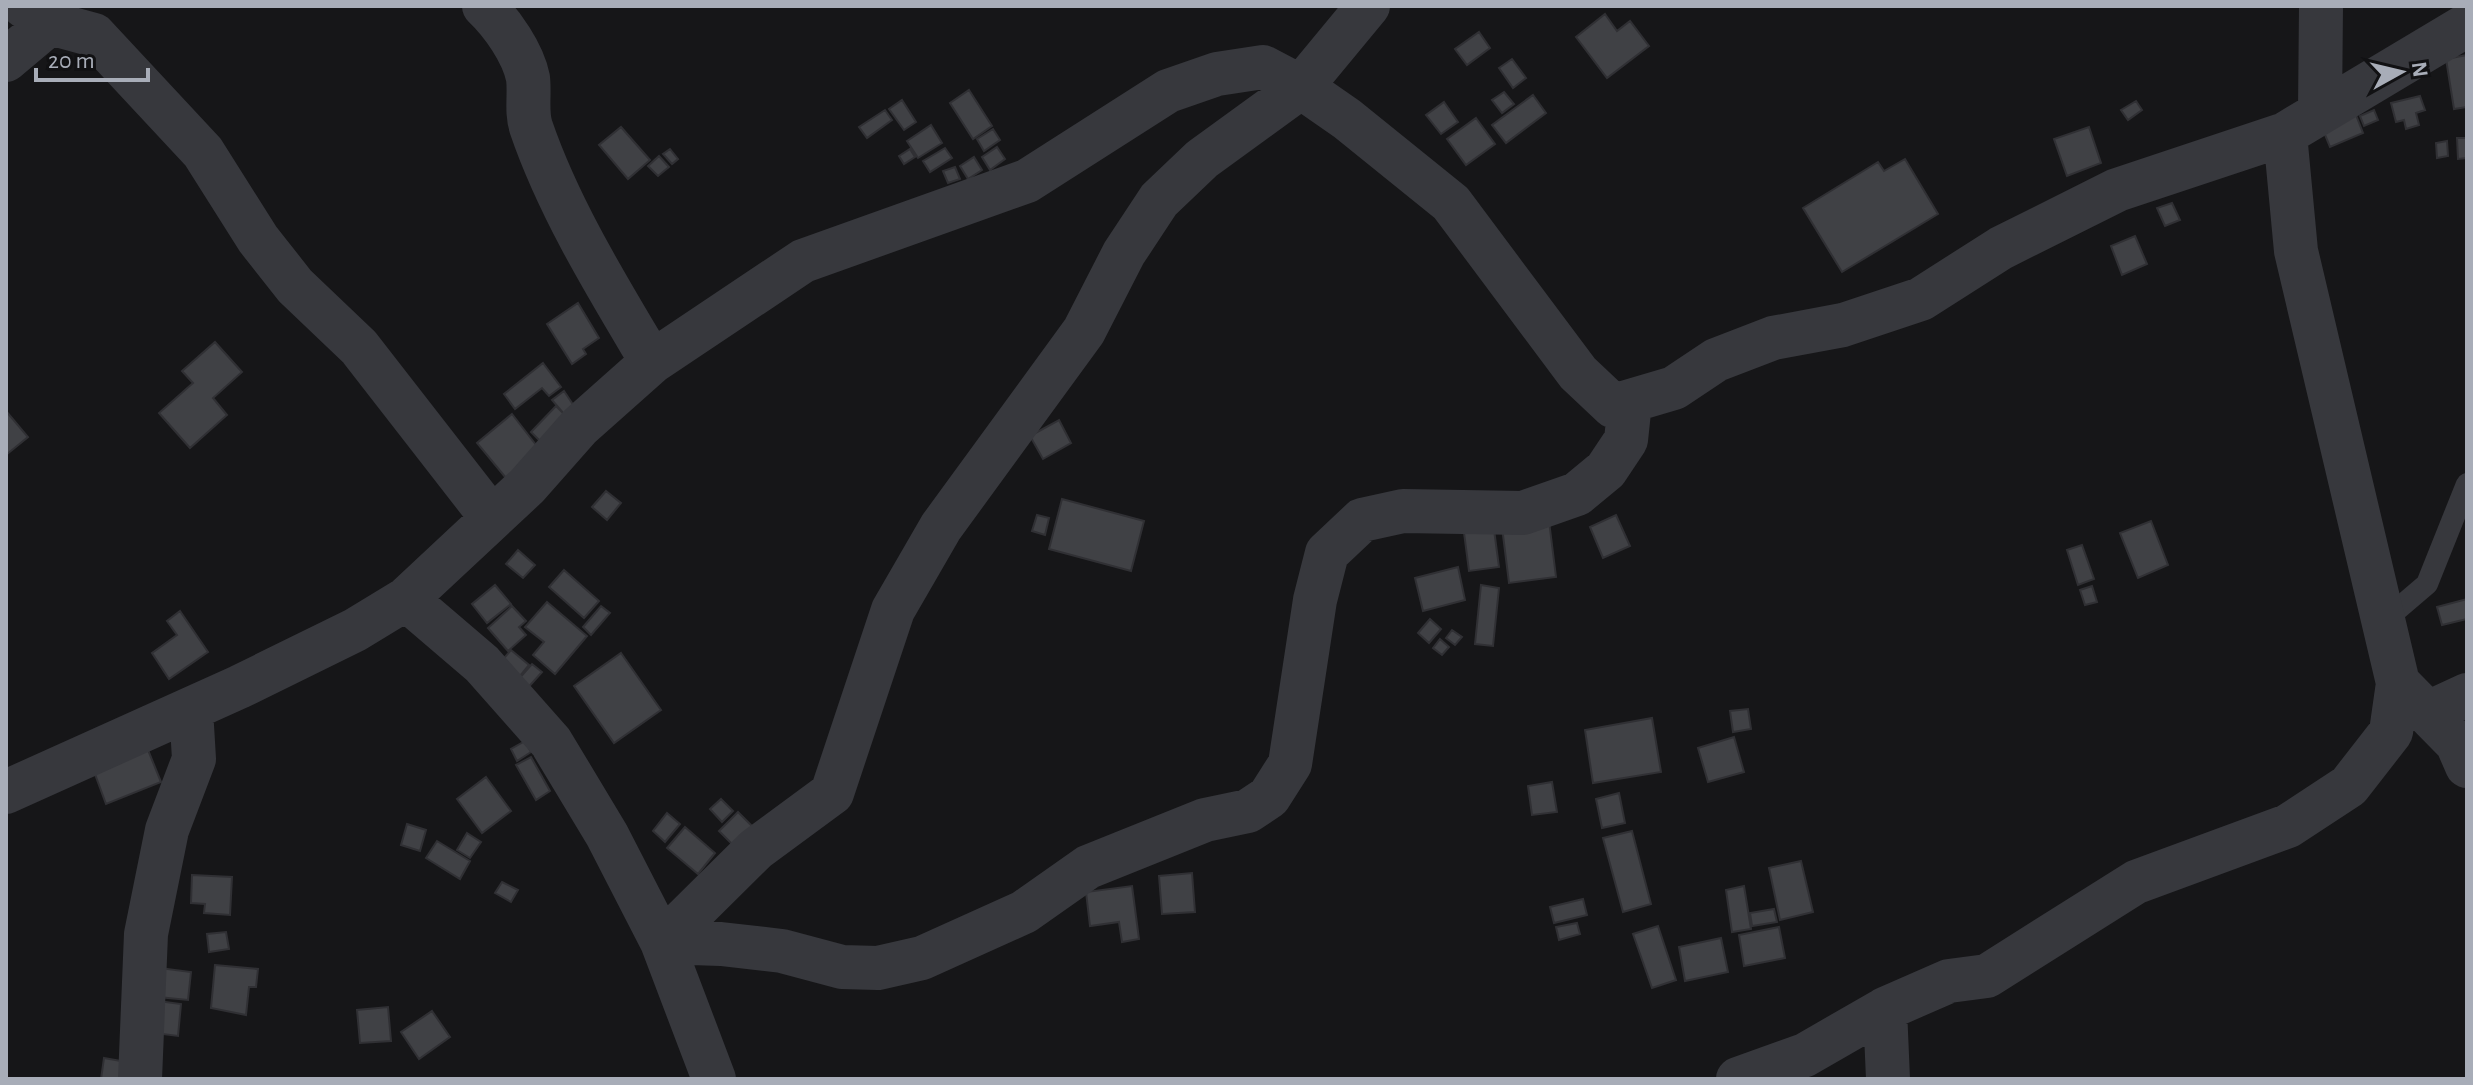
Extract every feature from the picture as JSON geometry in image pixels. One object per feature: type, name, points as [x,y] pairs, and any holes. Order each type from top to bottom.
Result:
[{"type":"street","points":[[484,6],[501,23],[527,75],[530,124],[564,201],[610,292],[652,362]]},
{"type":"street","points":[[662,942],[756,849],[832,793],[893,610],[941,527],[1084,331],[1124,253],[1159,200],[1202,159],[1301,87],[1368,6]]},
{"type":"street","points":[[2321,6],[2303,122],[2296,251],[2386,619],[2413,698],[2457,743],[2467,766]]},
{"type":"street","points":[[6,60],[37,14],[94,35],[203,152],[258,239],[295,286],[359,347],[492,518]]},
{"type":"street","points":[[6,792],[191,709],[355,630],[406,599],[527,486],[580,426],[652,362],[803,261],[1027,181],[1168,91],[1217,74],[1263,67],[1301,87],[1347,119],[1451,203],[1578,373],[1613,406],[1674,388],[1716,360],[1773,338],[1843,325],[1921,299],[2001,248],[2117,190],[2303,122],[2467,25]]},
{"type":"street","points":[[662,942],[721,944],[782,951],[842,967],[878,968],[922,958],[1024,912],[1088,867],[1205,820],[1248,811],[1269,797],[1290,764],[1315,600],[1327,553],[1362,520],[1403,511],[1523,513],[1577,494],[1606,470],[1626,440],[1630,402]]},
{"type":"street","points":[[406,599],[482,664],[551,742],[607,835],[662,942],[714,1079]]},
{"type":"street","points":[[2413,698],[2467,695]]},
{"type":"street","points":[[1738,1079],[1805,1055],[1885,1009],[1949,981],[1987,976],[2136,882],[2288,826],[2349,786],[2413,698]]},
{"type":"street","points":[[140,1079],[146,934],[167,830],[194,759],[191,709]]},
{"type":"street","points":[[1885,1009],[1888,1079]]},
{"type":"lane","points":[[2386,619],[2427,584],[2467,484]]},
{"type":"building","points":[[1605,14],[1617,31],[1630,21],[1649,46],[1607,78],[1576,37]]},
{"type":"building","points":[[1479,32],[1490,48],[1467,65],[1455,49]]},
{"type":"building","points":[[2467,55],[2467,107],[2454,109],[2446,59]]},
{"type":"building","points":[[1512,59],[1526,78],[1513,88],[1499,68]]},
{"type":"building","points":[[969,90],[992,126],[973,139],[950,103]]},
{"type":"building","points":[[1504,92],[1514,104],[1502,113],[1492,100]]},
{"type":"building","points":[[1533,95],[1546,113],[1506,143],[1492,125]]},
{"type":"building","points":[[2420,96],[2425,110],[2416,113],[2419,125],[2406,129],[2404,120],[2396,122],[2391,103]]},
{"type":"building","points":[[902,100],[916,122],[904,130],[889,109]]},
{"type":"building","points":[[2136,101],[2142,110],[2128,120],[2121,110]]},
{"type":"building","points":[[1444,102],[1458,122],[1441,134],[1426,115]]},
{"type":"building","points":[[885,110],[892,120],[867,138],[859,127]]},
{"type":"building","points":[[2354,110],[2363,133],[2330,147],[2321,125]]},
{"type":"building","points":[[2374,110],[2378,120],[2364,126],[2360,116]]},
{"type":"building","points":[[1476,118],[1495,144],[1466,165],[1447,139]]},
{"type":"building","points":[[931,125],[942,143],[918,158],[907,141]]},
{"type":"building","points":[[621,127],[650,160],[628,179],[599,145]]},
{"type":"building","points":[[2089,127],[2101,163],[2067,176],[2054,139]]},
{"type":"building","points":[[993,129],[1000,140],[984,151],[977,139]]},
{"type":"building","points":[[2457,138],[2467,138],[2467,158],[2458,159]]},
{"type":"building","points":[[2447,141],[2448,156],[2437,158],[2436,143]]},
{"type":"building","points":[[997,147],[1005,159],[990,170],[982,157]]},
{"type":"building","points":[[945,148],[952,158],[930,172],[923,161]]},
{"type":"building","points":[[670,149],[678,159],[672,164],[663,154]]},
{"type":"building","points":[[910,149],[915,157],[904,164],[899,156]]},
{"type":"building","points":[[659,156],[669,167],[658,176],[648,166]]},
{"type":"building","points":[[974,157],[982,170],[968,179],[960,166]]},
{"type":"building","points":[[1905,159],[1938,214],[1842,272],[1803,208],[1878,162],[1884,171]]},
{"type":"building","points":[[955,167],[960,179],[948,183],[943,171]]},
{"type":"building","points":[[2172,203],[2180,220],[2165,226],[2157,208]]},
{"type":"building","points":[[2135,236],[2147,264],[2122,275],[2111,246]]},
{"type":"building","points":[[578,303],[599,338],[583,349],[586,354],[572,364],[547,324]]},
{"type":"building","points":[[215,342],[242,372],[213,398],[227,415],[190,448],[159,413],[193,383],[182,371]]},
{"type":"building","points":[[543,363],[561,387],[549,396],[542,388],[515,409],[504,394]]},
{"type":"building","points":[[564,391],[574,406],[564,414],[552,400]]},
{"type":"building","points":[[556,406],[571,421],[546,447],[531,432]]},
{"type":"building","points":[[6,411],[28,437],[6,455]]},
{"type":"building","points":[[512,414],[540,450],[506,478],[477,443]]},
{"type":"building","points":[[1059,420],[1071,443],[1043,459],[1030,436]]},
{"type":"building","points":[[606,491],[621,503],[607,520],[592,507]]},
{"type":"building","points":[[1062,499],[1144,521],[1131,571],[1049,549]]},
{"type":"building","points":[[1037,515],[1049,518],[1045,535],[1032,531]]},
{"type":"building","points":[[1616,515],[1630,546],[1603,558],[1590,527]]},
{"type":"building","points":[[1549,521],[1556,577],[1509,583],[1502,527]]},
{"type":"building","points":[[2151,521],[2168,565],[2138,578],[2120,533]]},
{"type":"building","points":[[1493,522],[1499,567],[1469,571],[1463,525]]},
{"type":"building","points":[[2082,545],[2094,579],[2078,585],[2067,550]]},
{"type":"building","points":[[518,550],[535,565],[523,578],[506,564]]},
{"type":"building","points":[[1458,567],[1465,600],[1423,611],[1415,578]]},
{"type":"building","points":[[564,570],[599,601],[584,618],[549,587]]},
{"type":"building","points":[[495,585],[511,604],[487,623],[472,604]]},
{"type":"building","points":[[1481,585],[1499,588],[1493,646],[1475,644]]},
{"type":"building","points":[[2092,586],[2097,602],[2085,605],[2080,590]]},
{"type":"building","points":[[2467,599],[2467,619],[2442,625],[2437,607]]},
{"type":"building","points":[[547,602],[587,636],[555,674],[533,655],[544,642],[525,627]]},
{"type":"building","points":[[512,606],[526,621],[519,627],[526,635],[508,651],[488,628]]},
{"type":"building","points":[[601,606],[610,613],[591,635],[583,627]]},
{"type":"building","points":[[180,611],[208,652],[169,679],[152,653],[177,635],[167,621]]},
{"type":"building","points":[[1430,619],[1441,629],[1429,643],[1418,633]]},
{"type":"building","points":[[1452,630],[1462,637],[1455,645],[1446,638]]},
{"type":"building","points":[[1440,639],[1449,647],[1442,655],[1433,648]]},
{"type":"building","points":[[511,650],[529,665],[516,681],[498,665]]},
{"type":"building","points":[[621,653],[661,710],[614,743],[574,686]]},
{"type":"building","points":[[532,664],[542,672],[525,691],[516,682]]},
{"type":"building","points":[[1748,709],[1751,729],[1733,732],[1730,711]]},
{"type":"building","points":[[1652,718],[1661,772],[1593,783],[1585,730]]},
{"type":"building","points":[[1734,737],[1744,772],[1708,782],[1698,748]]},
{"type":"building","points":[[525,741],[531,752],[517,761],[511,749]]},
{"type":"building","points":[[146,745],[161,782],[106,804],[92,766]]},
{"type":"building","points":[[531,757],[550,791],[536,800],[516,765]]},
{"type":"building","points":[[486,777],[511,811],[482,833],[457,799]]},
{"type":"building","points":[[1552,782],[1557,812],[1532,815],[1528,786]]},
{"type":"building","points":[[1619,793],[1625,823],[1602,828],[1596,799]]},
{"type":"building","points":[[721,799],[733,811],[722,822],[710,809]]},
{"type":"building","points":[[738,812],[753,827],[734,846],[719,831]]},
{"type":"building","points":[[667,813],[680,824],[665,842],[653,831]]},
{"type":"building","points":[[407,824],[426,830],[420,851],[401,845]]},
{"type":"building","points":[[685,827],[715,853],[698,874],[667,848]]},
{"type":"building","points":[[1632,831],[1651,904],[1623,912],[1603,838]]},
{"type":"building","points":[[467,833],[481,842],[470,858],[457,850]]},
{"type":"building","points":[[437,841],[470,861],[460,879],[426,858]]},
{"type":"building","points":[[1801,861],[1813,912],[1780,920],[1769,868]]},
{"type":"building","points":[[1192,873],[1195,912],[1162,914],[1159,876]]},
{"type":"building","points":[[192,875],[232,877],[230,915],[204,913],[205,904],[191,903]]},
{"type":"building","points":[[502,882],[518,890],[511,902],[495,893]]},
{"type":"building","points":[[1132,886],[1139,939],[1122,942],[1119,922],[1090,926],[1086,892]]},
{"type":"building","points":[[1744,886],[1751,929],[1732,932],[1726,890]]},
{"type":"building","points":[[1583,899],[1587,915],[1554,923],[1550,907]]},
{"type":"building","points":[[1774,909],[1777,922],[1752,926],[1750,913]]},
{"type":"building","points":[[1577,923],[1580,934],[1559,940],[1556,927]]},
{"type":"building","points":[[1658,926],[1676,980],[1652,988],[1633,934]]},
{"type":"building","points":[[1779,927],[1785,958],[1744,966],[1739,935]]},
{"type":"building","points":[[226,932],[229,949],[209,952],[207,934]]},
{"type":"building","points":[[1721,938],[1728,972],[1685,981],[1679,947]]},
{"type":"building","points":[[215,965],[258,969],[256,987],[249,987],[246,1015],[211,1008]]},
{"type":"building","points":[[152,967],[191,972],[188,1000],[158,997]]},
{"type":"building","points":[[158,1001],[181,1004],[178,1036],[154,1033]]},
{"type":"building","points":[[388,1007],[391,1041],[360,1043],[357,1010]]},
{"type":"building","points":[[432,1011],[450,1037],[419,1059],[401,1032]]},
{"type":"building","points":[[104,1058],[138,1064],[135,1079],[101,1079]]}]
